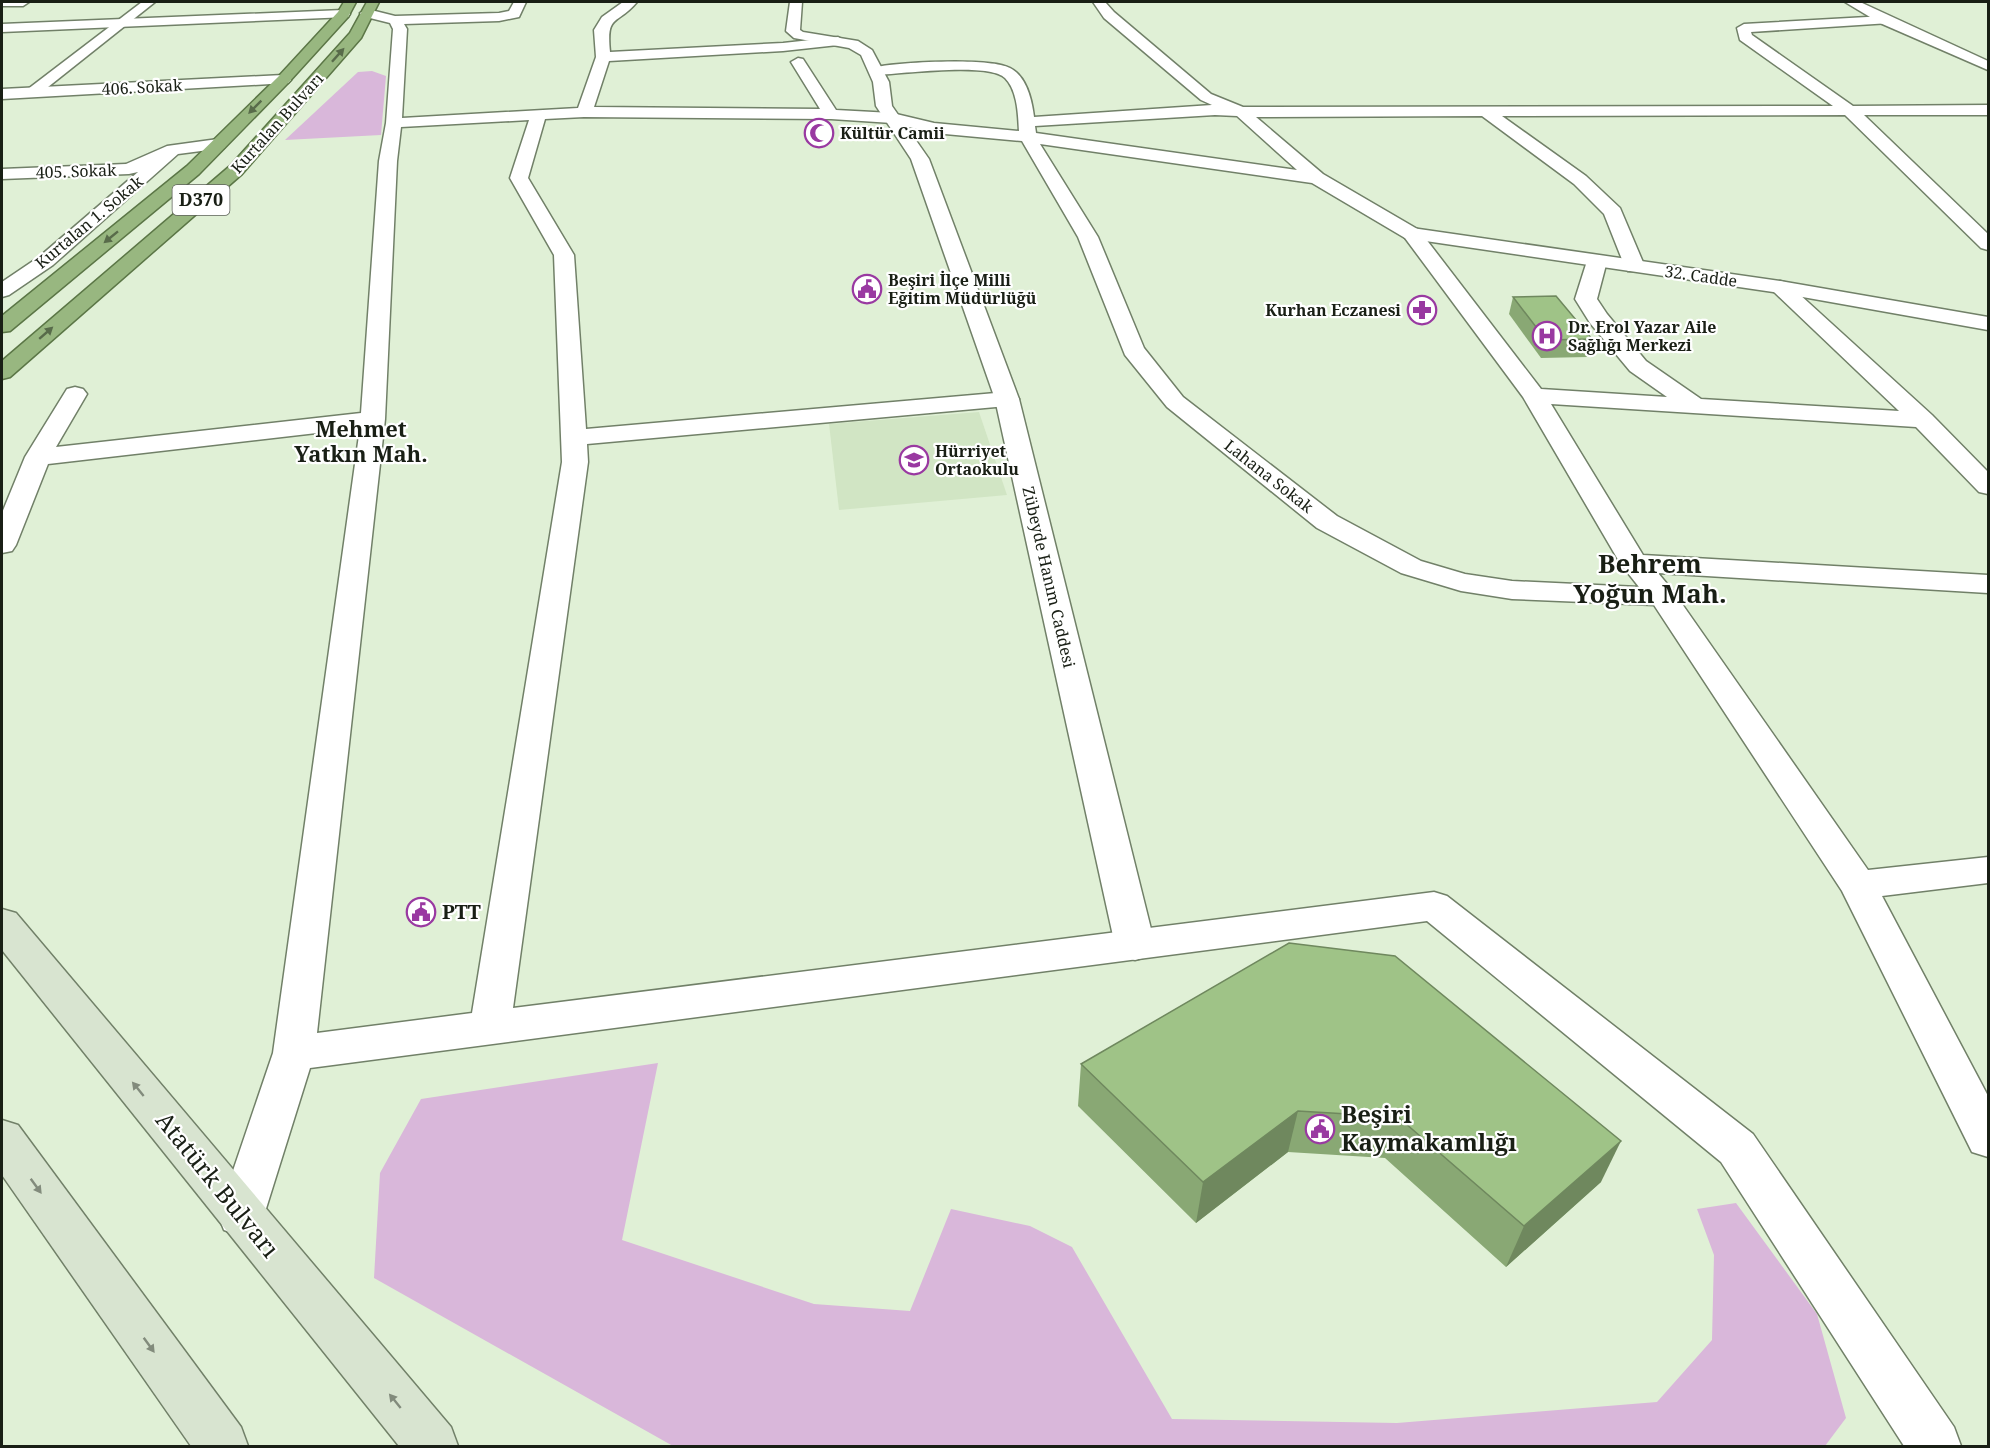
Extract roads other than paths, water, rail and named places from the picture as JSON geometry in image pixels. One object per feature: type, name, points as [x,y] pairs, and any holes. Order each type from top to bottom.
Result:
[{"type":"highway","name":"Kurtalan Bulvarı","points":[[2,326],[193,170],[283,80],[366,10]]},
{"type":"highway","name":"Kurtalan Bulvarı","points":[[2,372],[236,170],[356,34],[366,10]]},
{"type":"main road","name":"Atatürk Bulvarı","points":[[2,923],[432,1446]]},
{"type":"main road","points":[[2,1139],[222,1446]]},
{"type":"street","points":[[2,2],[22,2]]},
{"type":"street","points":[[33,92],[149,2]]},
{"type":"street","points":[[2,28],[366,10],[499,17],[513,14],[520,2]]},
{"type":"street","points":[[584,112],[603,57],[601,30],[607,20],[631,2]]},
{"type":"street","name":"Zübeyde Hanım Caddesi","points":[[796,2],[793,31],[798,35],[838,40],[853,44],[867,53],[881,82],[884,106],[920,159],[1007,399],[1135,945]]},
{"type":"street","points":[[1099,2],[1109,15],[1206,97],[1241,112],[1317,178],[1412,234],[1534,396],[1634,563],[1663,597],[1858,885],[1989,1138]]},
{"type":"street","points":[[1851,2],[1885,20],[1989,66]]},
{"type":"street","points":[[241,1215],[294,1053],[373,419],[388,161],[394,123],[400,29],[366,10]]},
{"type":"street","points":[[1885,20],[1744,28],[1745,37],[1848,110],[1989,244]]},
{"type":"street","points":[[603,57],[783,46],[838,40]]},
{"type":"street","points":[[798,62],[831,114]]},
{"type":"street","points":[[876,72],[973,65],[1005,71],[1014,78],[1024,102],[1027,130]]},
{"type":"street","name":"406. Sokak","points":[[2,94],[283,80]]},
{"type":"street","points":[[394,123],[584,112],[831,114],[892,118],[934,128],[1027,130],[1215,110],[1241,112],[1989,110]]},
{"type":"street","points":[[1485,111],[1580,180],[1613,212],[1635,267]]},
{"type":"street","points":[[490,1028],[575,462],[564,255],[519,178],[539,114]]},
{"type":"street","points":[[1027,130],[1317,178]]},
{"type":"street","name":"Lahana Sokak","points":[[1027,130],[1088,237],[1133,350],[1175,402],[1327,522],[1411,567],[1461,582],[1512,590],[1663,597]]},
{"type":"street","name":"405. Sokak","points":[[2,174],[129,168],[173,150],[218,144]]},
{"type":"street","name":"Kurtalan 1. Sokak","points":[[2,291],[46,261],[173,150]]},
{"type":"street","name":"32. Cadde","points":[[1412,234],[1780,287],[1989,324]]},
{"type":"street","points":[[1597,261],[1586,299],[1598,318],[1638,366],[1696,406]]},
{"type":"street","points":[[1780,287],[1923,420],[1989,486]]},
{"type":"street","points":[[2,545],[38,457],[75,394]]},
{"type":"street","points":[[1534,396],[1923,420]]},
{"type":"street","points":[[573,438],[1007,399]]},
{"type":"street","points":[[38,457],[373,419]]},
{"type":"street","points":[[1634,563],[1989,584]]},
{"type":"street","points":[[1858,885],[1989,870]]},
{"type":"street","points":[[294,1053],[1434,906],[1737,1148],[1935,1446]]},
{"type":"place","name":"Kültür Camii","points":[[819,133]]},
{"type":"place","name":"Beşiri İlçe Milli Eğitim Müdürlüğü","points":[[867,289]]},
{"type":"place","name":"Kurhan Eczanesi","points":[[1422,310]]},
{"type":"place","name":"Dr. Erol Yazar Aile Sağlığı Merkezi","points":[[1547,336]]},
{"type":"place","name":"Hürriyet Ortaokulu","points":[[914,460]]},
{"type":"place","name":"PTT","points":[[421,912]]},
{"type":"place","name":"Beşiri Kaymakamlığı","points":[[1320,1129]]},
{"type":"district","name":"Mehmet Yatkın Mah.","points":[[361,442]]},
{"type":"district","name":"Behrem Yoğun Mah.","points":[[1650,579]]}]
